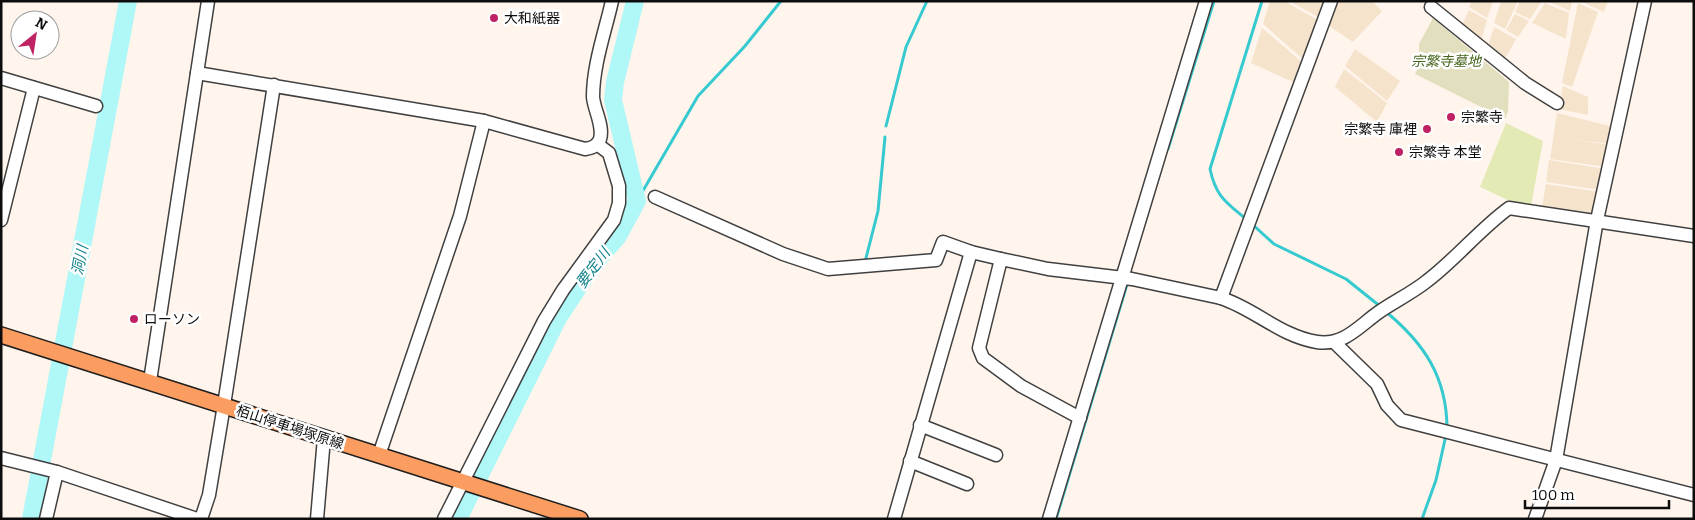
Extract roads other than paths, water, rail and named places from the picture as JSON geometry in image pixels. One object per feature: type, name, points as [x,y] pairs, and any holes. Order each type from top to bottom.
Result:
[{"type":"main road","name":"栢山停車場塚原線","points":[[1,334],[580,519]]},
{"type":"street","points":[[150,382],[208,1]]},
{"type":"street","points":[[197,73],[484,121],[585,149],[597,144],[601,133],[593,99],[594,76],[612,1]]},
{"type":"street","points":[[1049,519],[1125,279],[1206,1]]},
{"type":"street","points":[[1221,298],[1331,1]]},
{"type":"street","points":[[1535,519],[1556,460],[1597,220],[1645,1]]},
{"type":"street","points":[[1431,7],[1453,28],[1525,83],[1557,102]]},
{"type":"street","points":[[1,78],[96,106]]},
{"type":"street","points":[[201,519],[208,495],[224,405],[274,85]]},
{"type":"street","points":[[1,220],[34,88]]},
{"type":"street","points":[[379,455],[460,216],[484,121]]},
{"type":"street","points":[[444,519],[544,321],[563,290],[614,220],[619,203],[619,186],[609,153],[597,144]]},
{"type":"street","points":[[655,197],[784,254],[828,269],[936,260],[943,242],[971,252],[1048,269],[1125,279],[1221,298],[1301,339],[1318,342],[1334,342],[1345,338],[1384,309],[1427,281],[1509,208],[1694,236]]},
{"type":"street","points":[[894,519],[971,252]]},
{"type":"street","points":[[1001,259],[979,348],[983,358],[1021,386],[1080,418]]},
{"type":"street","points":[[1334,342],[1377,384],[1387,405],[1401,420],[1694,495]]},
{"type":"street","points":[[920,425],[996,455]]},
{"type":"street","points":[[317,519],[324,438]]},
{"type":"street","points":[[1,458],[57,472],[197,519]]},
{"type":"street","points":[[910,461],[967,484]]},
{"type":"street","points":[[46,519],[57,472]]},
{"type":"waterway","name":"洞川","points":[[31,519],[128,1]]},
{"type":"waterway","name":"要定川","points":[[458,519],[558,318],[593,265],[618,236],[637,201],[613,100],[615,82],[635,1]]},
{"type":"waterway","points":[[637,201],[698,96],[745,46],[781,1]]},
{"type":"waterway","points":[[886,126],[906,47],[927,1]]},
{"type":"waterway","points":[[1168,149],[1214,1]]},
{"type":"waterway","points":[[1247,220],[1219,193],[1210,169],[1262,1]]},
{"type":"waterway","points":[[865,262],[878,211],[885,137]]},
{"type":"waterway","points":[[1252,224],[1274,244],[1346,279],[1381,307]]},
{"type":"waterway","points":[[1056,519],[1128,281]]},
{"type":"waterway","points":[[1385,311],[1411,336],[1431,362],[1443,393],[1447,429]]},
{"type":"waterway","points":[[1422,519],[1436,480],[1446,435]]},
{"type":"place","name":"大和紙器","points":[[494,18]]},
{"type":"place","name":"宗繁寺","points":[[1451,117]]},
{"type":"place","name":"宗繁寺 庫裡","points":[[1427,129]]},
{"type":"place","name":"宗繁寺 本堂","points":[[1399,152]]},
{"type":"place","name":"ローソン","points":[[134,319]]},
{"type":"park label","name":"宗繁寺墓地","points":[[1446,61]]}]
